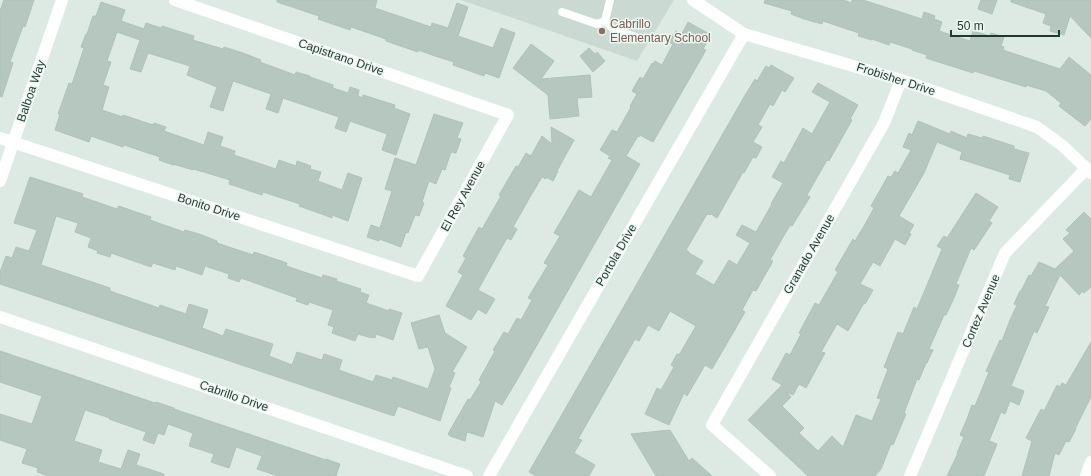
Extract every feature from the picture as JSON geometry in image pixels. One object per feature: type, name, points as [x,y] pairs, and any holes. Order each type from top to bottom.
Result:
[{"type":"street","name":"Balboa Way","points":[[0,181],[62,0]]},
{"type":"street","name":"Capistrano Drive","points":[[175,0],[508,115]]},
{"type":"street","name":"Frobisher Drive","points":[[693,0],[744,34],[901,80],[1037,127],[1063,146],[1089,171]]},
{"type":"street","name":"Portola Drive","points":[[489,476],[744,34]]},
{"type":"street","name":"Granado Avenue","points":[[770,476],[712,424],[884,123],[901,80]]},
{"type":"street","name":"El Rey Avenue","points":[[418,276],[508,115]]},
{"type":"street","name":"Bonito Drive","points":[[0,138],[418,276]]},
{"type":"street","name":"Cortez Avenue","points":[[910,476],[1005,253],[1089,171]]},
{"type":"street","name":"Cabrillo Drive","points":[[0,317],[467,476]]},
{"type":"street","points":[[1086,476],[1091,462]]},
{"type":"lane","points":[[562,12],[597,24],[605,20],[610,0]]},
{"type":"lane","points":[[605,20],[612,28],[638,38]]},
{"type":"shaded area","name":"Cabrillo Elementary School","points":[[461,0],[674,0],[637,61]]},
{"type":"building","points":[[4,0],[34,0],[25,27],[23,26],[10,62],[13,63],[2,97],[0,96],[0,11]]},
{"type":"building","points":[[277,0],[377,0],[375,8],[431,27],[432,23],[448,28],[457,3],[468,7],[458,36],[493,48],[501,28],[515,33],[499,78],[485,73],[484,76],[453,65],[454,62],[418,50],[418,52],[351,27],[350,30],[318,19],[319,16],[277,2]]},
{"type":"building","points":[[765,0],[843,0],[852,3],[852,0],[863,0],[922,19],[924,12],[935,16],[934,19],[942,22],[939,31],[970,41],[973,31],[990,36],[991,33],[1004,37],[1001,46],[1004,47],[1003,50],[1060,69],[1069,57],[1091,75],[1091,119],[1085,126],[1059,106],[1061,103],[1046,91],[1026,85],[1026,87],[974,71],[973,73],[926,58],[927,55],[912,49],[890,42],[889,45],[858,36],[859,33],[823,21],[822,24],[804,19],[791,14],[792,11],[764,3]]},
{"type":"building","points":[[981,0],[997,0],[992,14],[978,9]]},
{"type":"building","points":[[1011,0],[1091,0],[1091,38],[1070,16],[1064,35],[1050,31],[1051,26],[1043,23],[1046,14],[1011,2]]},
{"type":"building","points":[[101,2],[125,10],[121,21],[144,29],[146,23],[161,28],[162,26],[194,36],[193,40],[243,53],[261,60],[260,62],[295,75],[296,72],[310,76],[333,85],[333,88],[348,93],[350,87],[359,90],[358,96],[363,98],[363,95],[395,105],[394,108],[410,114],[396,155],[382,150],[387,134],[350,121],[346,132],[335,128],[339,117],[283,98],[278,113],[266,109],[271,94],[233,81],[223,111],[210,107],[217,87],[187,75],[190,66],[148,53],[141,72],[130,69],[140,40],[117,32],[107,61],[111,62],[103,85],[109,87],[102,110],[153,125],[154,123],[166,127],[164,131],[204,145],[208,132],[223,137],[220,146],[235,151],[234,155],[276,169],[279,160],[296,166],[297,161],[311,166],[310,169],[321,172],[318,181],[342,190],[348,173],[362,178],[348,221],[332,215],[332,218],[299,206],[300,204],[263,192],[262,195],[229,184],[230,180],[193,169],[173,165],[159,160],[160,157],[124,145],[123,147],[91,136],[89,142],[55,130],[60,114],[58,114],[69,83],[72,84],[84,48],[81,47],[93,16],[96,16]]},
{"type":"building","points":[[688,22],[711,35],[703,49],[706,50],[653,142],[640,135],[639,137],[638,136],[626,156],[640,164],[517,380],[502,405],[495,401],[483,437],[467,432],[465,441],[450,436],[448,434],[468,399],[470,400],[481,382],[479,380],[495,351],[493,350],[504,332],[508,334],[517,318],[521,320],[532,300],[528,298],[548,265],[544,263],[560,236],[554,233],[579,190],[591,197],[612,160],[608,158],[610,156],[600,150],[612,130],[617,132],[631,107],[630,106],[637,94],[632,91],[640,77],[643,79],[652,63],[653,64],[655,61],[662,65],[673,44],[669,42],[676,31],[682,34]]},
{"type":"building","points":[[531,44],[554,61],[541,79],[590,75],[592,97],[577,98],[579,116],[550,119],[548,95],[513,68]]},
{"type":"building","points":[[589,48],[595,54],[597,52],[605,61],[593,72],[580,56]]},
{"type":"building","points":[[771,65],[794,78],[785,92],[782,90],[773,106],[770,104],[758,125],[762,127],[753,142],[762,147],[756,158],[753,157],[744,173],[743,172],[717,218],[711,214],[707,214],[686,250],[703,261],[695,274],[714,285],[729,260],[737,265],[750,243],[736,235],[742,225],[756,232],[772,204],[783,183],[772,177],[781,161],[784,163],[803,128],[812,134],[830,102],[812,92],[818,83],[858,105],[850,119],[852,120],[829,161],[827,160],[807,195],[810,197],[792,226],[790,225],[770,260],[773,261],[756,291],[753,290],[742,310],[745,312],[712,369],[705,365],[687,396],[684,393],[669,425],[645,414],[657,388],[661,390],[674,367],[671,365],[677,354],[679,355],[696,326],[670,311],[659,331],[648,325],[639,341],[635,339],[578,439],[582,440],[574,453],[595,465],[589,476],[536,476],[529,472],[744,97],[755,79],[757,81],[766,66],[769,68]]},
{"type":"building","points":[[434,114],[463,123],[457,138],[461,139],[456,153],[451,152],[445,170],[442,169],[436,184],[429,181],[422,202],[424,203],[419,216],[415,215],[408,233],[406,232],[401,247],[379,239],[379,241],[367,237],[371,225],[380,228],[392,191],[385,189],[395,158],[416,165]]},
{"type":"building","points":[[918,121],[950,134],[951,131],[967,138],[968,134],[982,138],[983,136],[1014,146],[1014,149],[1029,153],[1020,182],[1009,179],[1010,175],[960,159],[962,152],[937,142],[924,173],[899,216],[914,225],[909,233],[911,234],[905,245],[895,239],[880,266],[873,262],[860,284],[873,290],[848,331],[837,324],[821,352],[825,353],[806,388],[799,384],[793,395],[786,392],[791,397],[782,406],[804,428],[799,433],[818,451],[832,436],[843,447],[856,415],[872,421],[881,399],[877,398],[888,369],[884,367],[898,332],[903,334],[914,307],[917,309],[942,249],[937,246],[944,236],[947,238],[976,193],[998,207],[989,221],[992,223],[974,250],[971,248],[956,284],[959,285],[954,298],[946,315],[944,315],[929,349],[933,350],[919,380],[917,379],[904,413],[906,414],[893,445],[891,444],[881,469],[875,476],[808,476],[748,420],[782,385],[772,379],[786,353],[790,355],[801,334],[799,333],[815,303],[819,305],[838,272],[835,270],[853,239],[855,241],[864,226],[874,208],[871,206],[888,176],[891,177],[895,171],[898,173],[911,150],[903,147],[909,133],[912,135]]},
{"type":"building","points":[[551,127],[574,140],[553,181],[546,177],[546,179],[542,177],[513,227],[517,229],[511,240],[507,238],[478,290],[495,299],[486,314],[478,309],[471,320],[446,306],[463,275],[458,272],[466,258],[463,256],[479,227],[482,229],[501,196],[499,195],[516,166],[518,167],[526,153],[531,156],[542,136],[552,144]]},
{"type":"building","points":[[30,177],[83,194],[82,197],[117,209],[119,206],[151,217],[150,220],[184,232],[185,230],[199,234],[217,241],[217,243],[253,255],[254,252],[287,263],[286,266],[322,278],[323,275],[337,279],[336,281],[361,289],[360,292],[369,295],[366,303],[389,311],[389,309],[402,313],[393,340],[376,334],[375,338],[372,338],[358,334],[355,341],[332,333],[334,327],[328,325],[333,310],[309,302],[308,305],[296,301],[297,298],[241,278],[239,282],[228,278],[229,274],[205,266],[202,275],[176,266],[175,270],[153,263],[151,267],[111,253],[110,257],[97,253],[98,251],[88,247],[91,238],[75,232],[78,223],[56,216],[41,265],[110,288],[110,291],[159,308],[160,305],[186,314],[189,304],[208,310],[202,328],[223,336],[226,329],[273,344],[269,356],[292,365],[297,352],[322,360],[324,354],[342,360],[339,370],[373,382],[376,375],[392,380],[393,377],[428,389],[435,369],[428,347],[419,349],[411,323],[439,315],[445,333],[467,347],[452,372],[455,373],[449,387],[451,388],[440,421],[398,406],[394,416],[0,284],[0,272],[6,256],[12,258],[16,247],[29,251],[37,230],[14,223]]},
{"type":"building","points":[[1084,212],[1091,219],[1091,287],[1079,295],[1060,275],[1045,306],[1049,307],[1037,333],[1034,331],[1011,386],[1024,391],[1019,405],[1010,401],[1005,414],[1001,412],[989,441],[997,444],[984,476],[947,476],[964,437],[960,435],[972,405],[975,406],[989,372],[986,371],[1000,340],[1002,341],[1017,305],[1014,304],[1020,291],[1029,275],[1031,276],[1039,262],[1055,269],[1074,251],[1063,239],[1070,233],[1066,230]]},
{"type":"building","points":[[1091,342],[1091,397],[1076,429],[1069,442],[1066,441],[1059,455],[1055,453],[1049,476],[1022,476],[1032,441],[1026,438],[1041,409],[1044,411],[1057,385],[1060,387],[1062,383],[1066,385]]},
{"type":"building","points":[[0,351],[340,464],[336,476],[278,476],[257,469],[262,456],[236,447],[229,468],[211,462],[214,454],[189,446],[193,433],[168,424],[164,435],[158,433],[154,444],[143,440],[146,432],[85,410],[74,441],[102,450],[98,462],[121,469],[128,450],[140,454],[136,465],[164,474],[164,476],[48,476],[37,472],[38,468],[22,463],[27,449],[0,440],[0,414],[32,424],[42,396],[0,382]]},
{"type":"building","points":[[670,430],[689,461],[692,458],[712,476],[656,476],[631,434]]},
{"type":"place","name":"Cabrillo Elementary School","points":[[602,31]]}]
